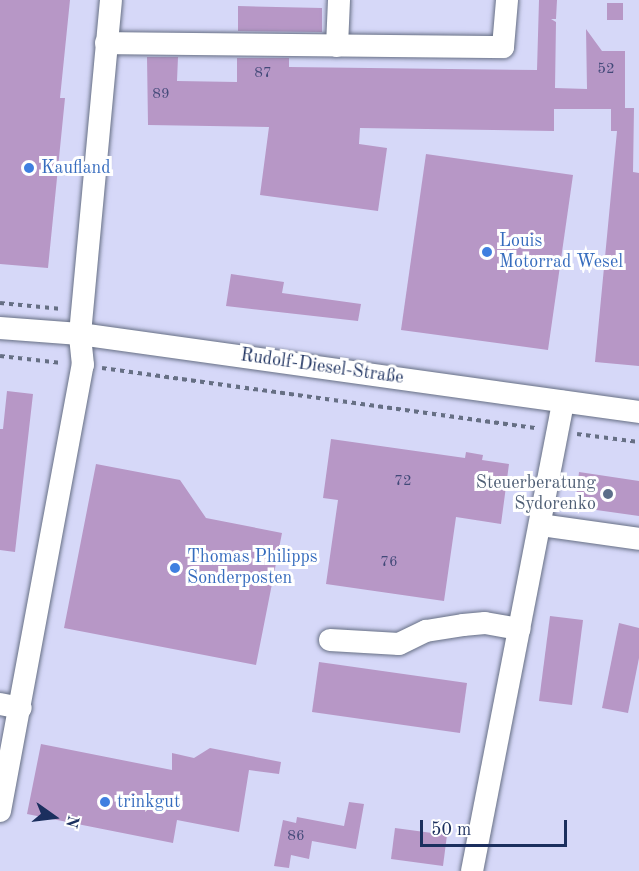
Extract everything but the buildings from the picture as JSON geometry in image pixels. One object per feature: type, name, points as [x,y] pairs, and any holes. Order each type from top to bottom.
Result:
[{"type":"street","points":[[0,811],[10,706],[83,365],[80,334],[111,0]]},
{"type":"street","points":[[337,46],[339,0]]},
{"type":"street","points":[[106,43],[503,47],[507,0]]},
{"type":"street","name":"Rudolf-Diesel-Straße","points":[[0,328],[80,334],[639,412]]},
{"type":"street","points":[[472,871],[563,402]]},
{"type":"street","points":[[540,525],[639,539]]},
{"type":"street","points":[[330,640],[399,644],[426,631],[463,625],[485,623],[519,629]]},
{"type":"path","points":[[0,356],[83,365],[639,442]]},
{"type":"shaded area","points":[[0,0],[639,0],[639,871],[0,871]]},
{"type":"place","name":"Kaufland","points":[[29,168]]},
{"type":"place","name":"Louis Motorrad Wesel","points":[[487,252]]},
{"type":"place","name":"Steuerberatung Sydorenko","points":[[608,494]]},
{"type":"place","name":"Thomas Philipps Sonderposten","points":[[175,568]]},
{"type":"place","name":"trinkgut","points":[[105,802]]}]
